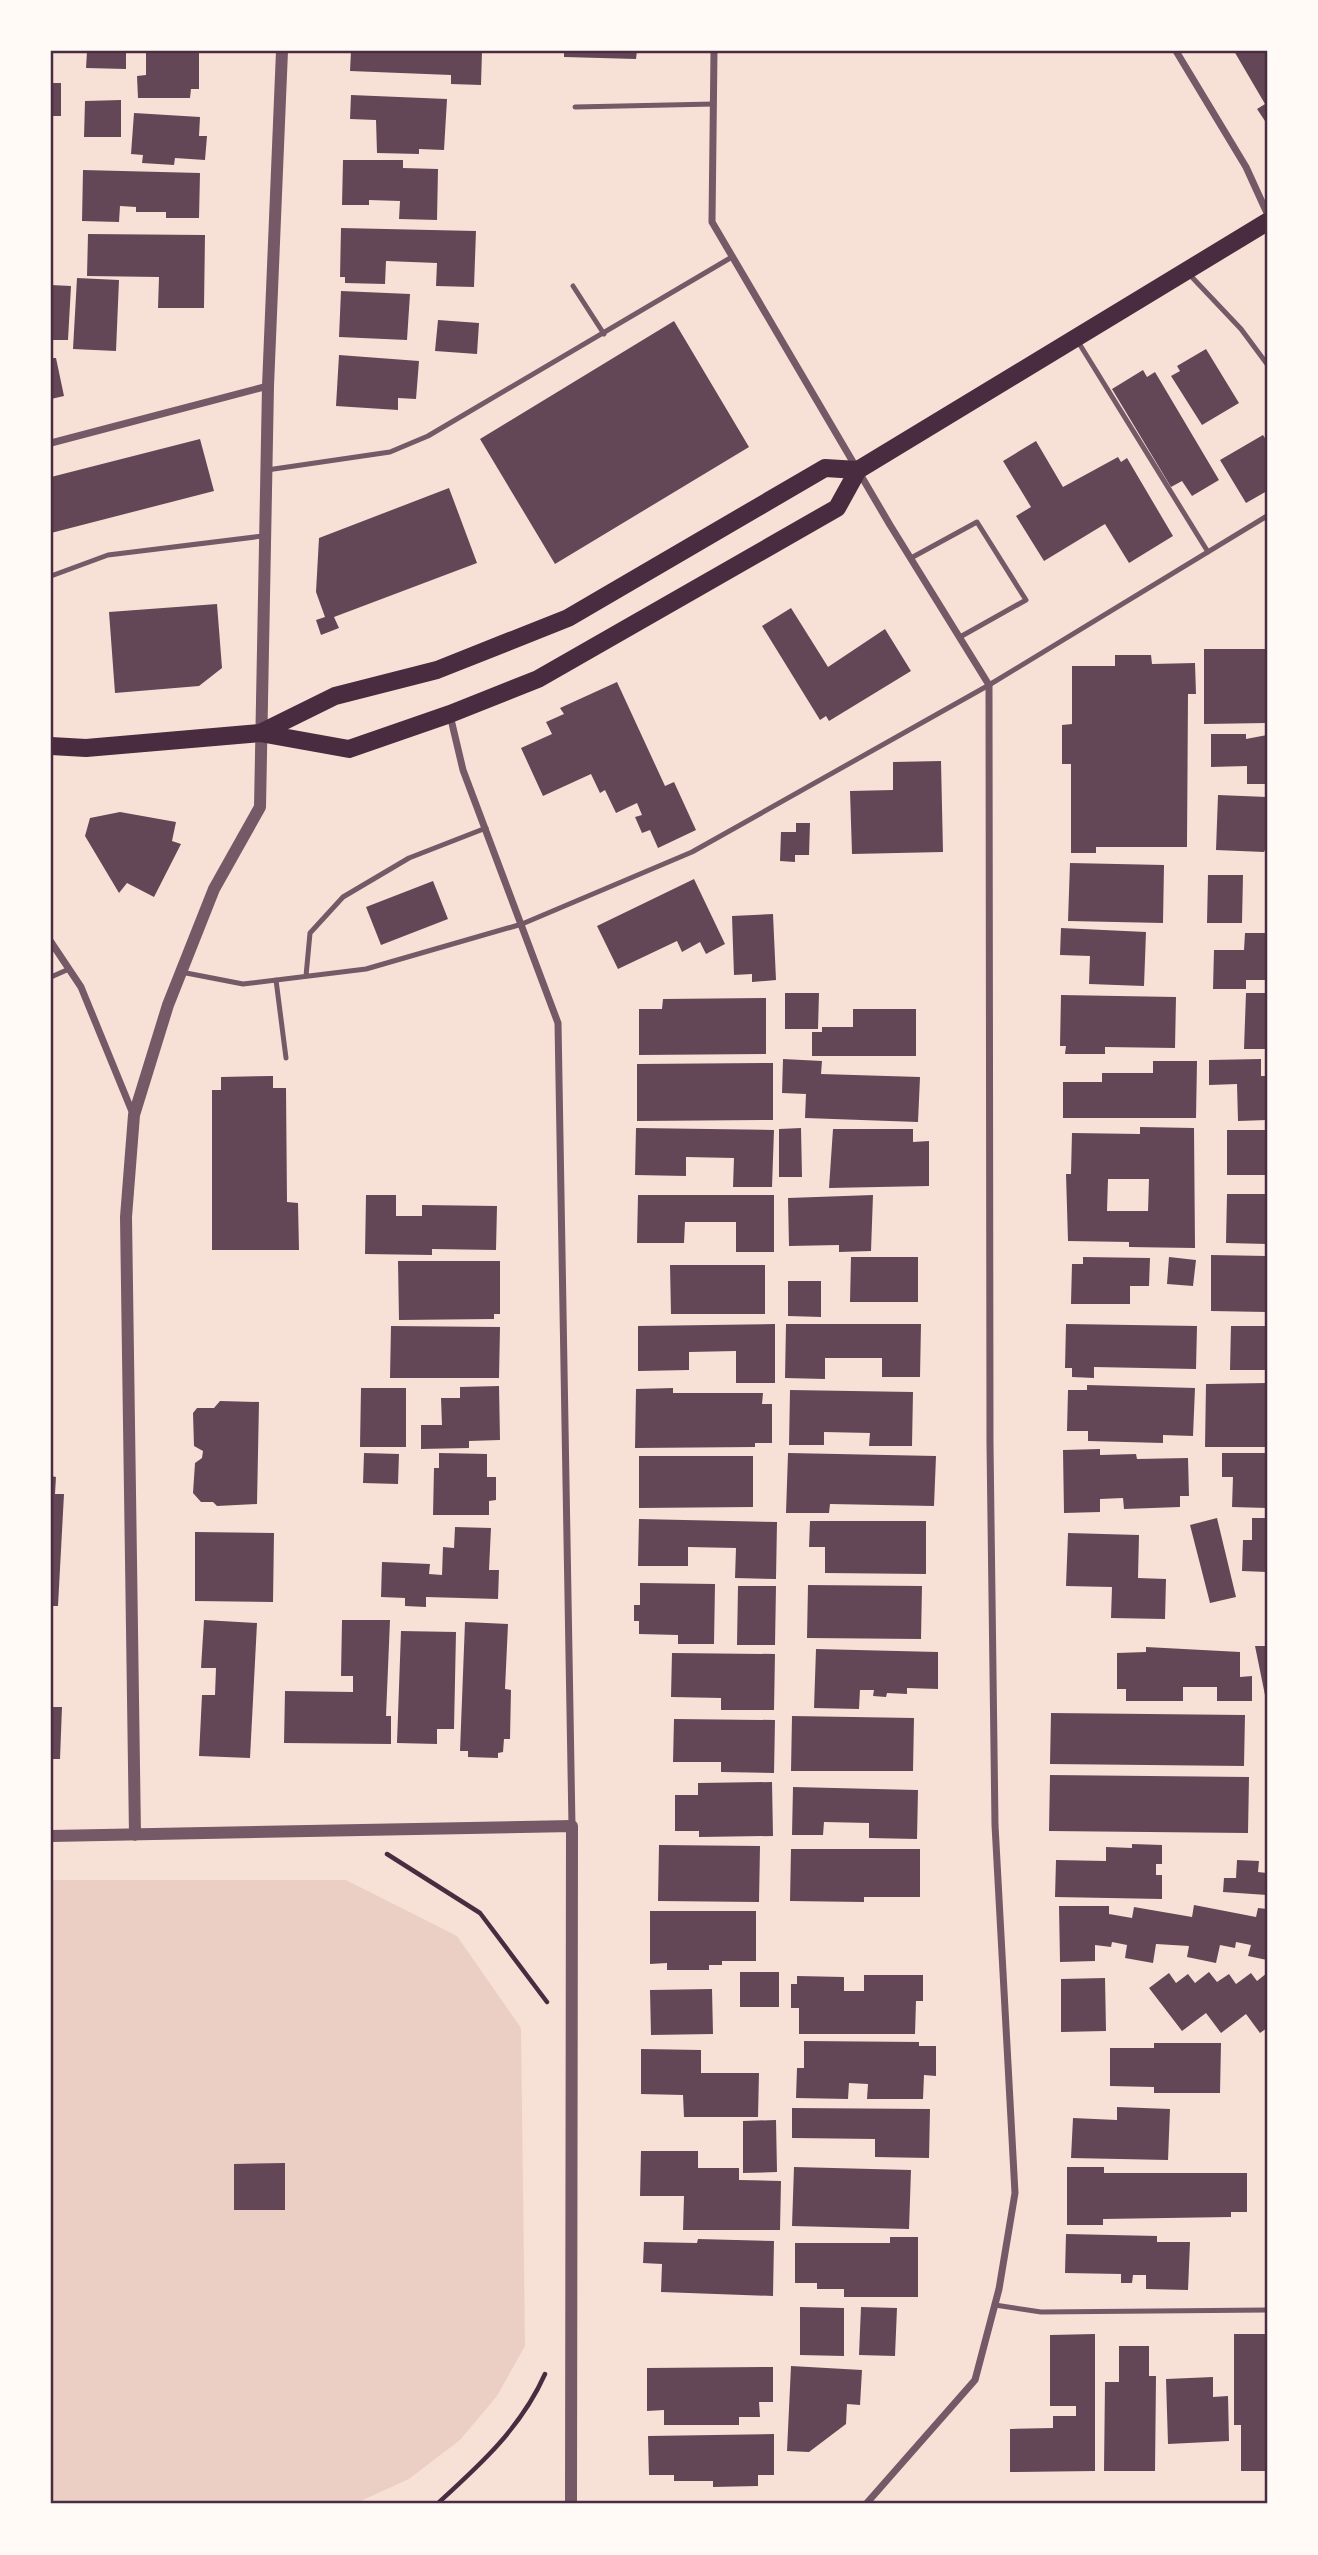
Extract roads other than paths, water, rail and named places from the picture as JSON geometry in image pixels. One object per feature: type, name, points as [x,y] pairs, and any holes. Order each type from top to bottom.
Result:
[{"type":"main road","points":[[51,746],[86,748],[260,733],[349,749],[450,714],[538,679],[837,508],[858,470],[1267,222]]},
{"type":"main road","points":[[260,733],[335,696],[437,670],[568,618],[825,468],[858,470]]},
{"type":"street","points":[[135,1835],[127,1217],[134,1115],[181,972],[214,889],[260,807],[268,386],[282,51]]},
{"type":"street","points":[[714,51],[712,222],[989,685],[995,1825],[1015,2193],[995,2305],[975,2380],[866,2504]]},
{"type":"street","points":[[1177,51],[1246,167],[1267,213]]},
{"type":"street","points":[[51,443],[268,386]]},
{"type":"street","points":[[450,714],[463,770],[558,1023],[572,1826],[571,2504]]},
{"type":"street","points":[[51,942],[81,986],[134,1115]]},
{"type":"street","points":[[51,1836],[572,1826]]},
{"type":"lane","points":[[575,107],[714,104]]},
{"type":"lane","points":[[266,470],[390,452],[429,436],[732,257]]},
{"type":"lane","points":[[1186,270],[1265,356],[1267,364]]},
{"type":"lane","points":[[573,286],[604,334]]},
{"type":"lane","points":[[1075,337],[1208,552]]},
{"type":"lane","points":[[181,972],[243,984],[366,969],[522,924],[692,852],[989,685],[1267,516]]},
{"type":"lane","points":[[911,558],[977,522],[1026,600],[960,637]]},
{"type":"lane","points":[[51,576],[108,555],[265,535]]},
{"type":"lane","points":[[306,976],[310,933],[343,897],[409,859],[486,828]]},
{"type":"lane","points":[[51,977],[69,969]]},
{"type":"lane","points":[[276,980],[286,1058]]},
{"type":"lane","points":[[995,2305],[1041,2312],[1267,2310]]}]
